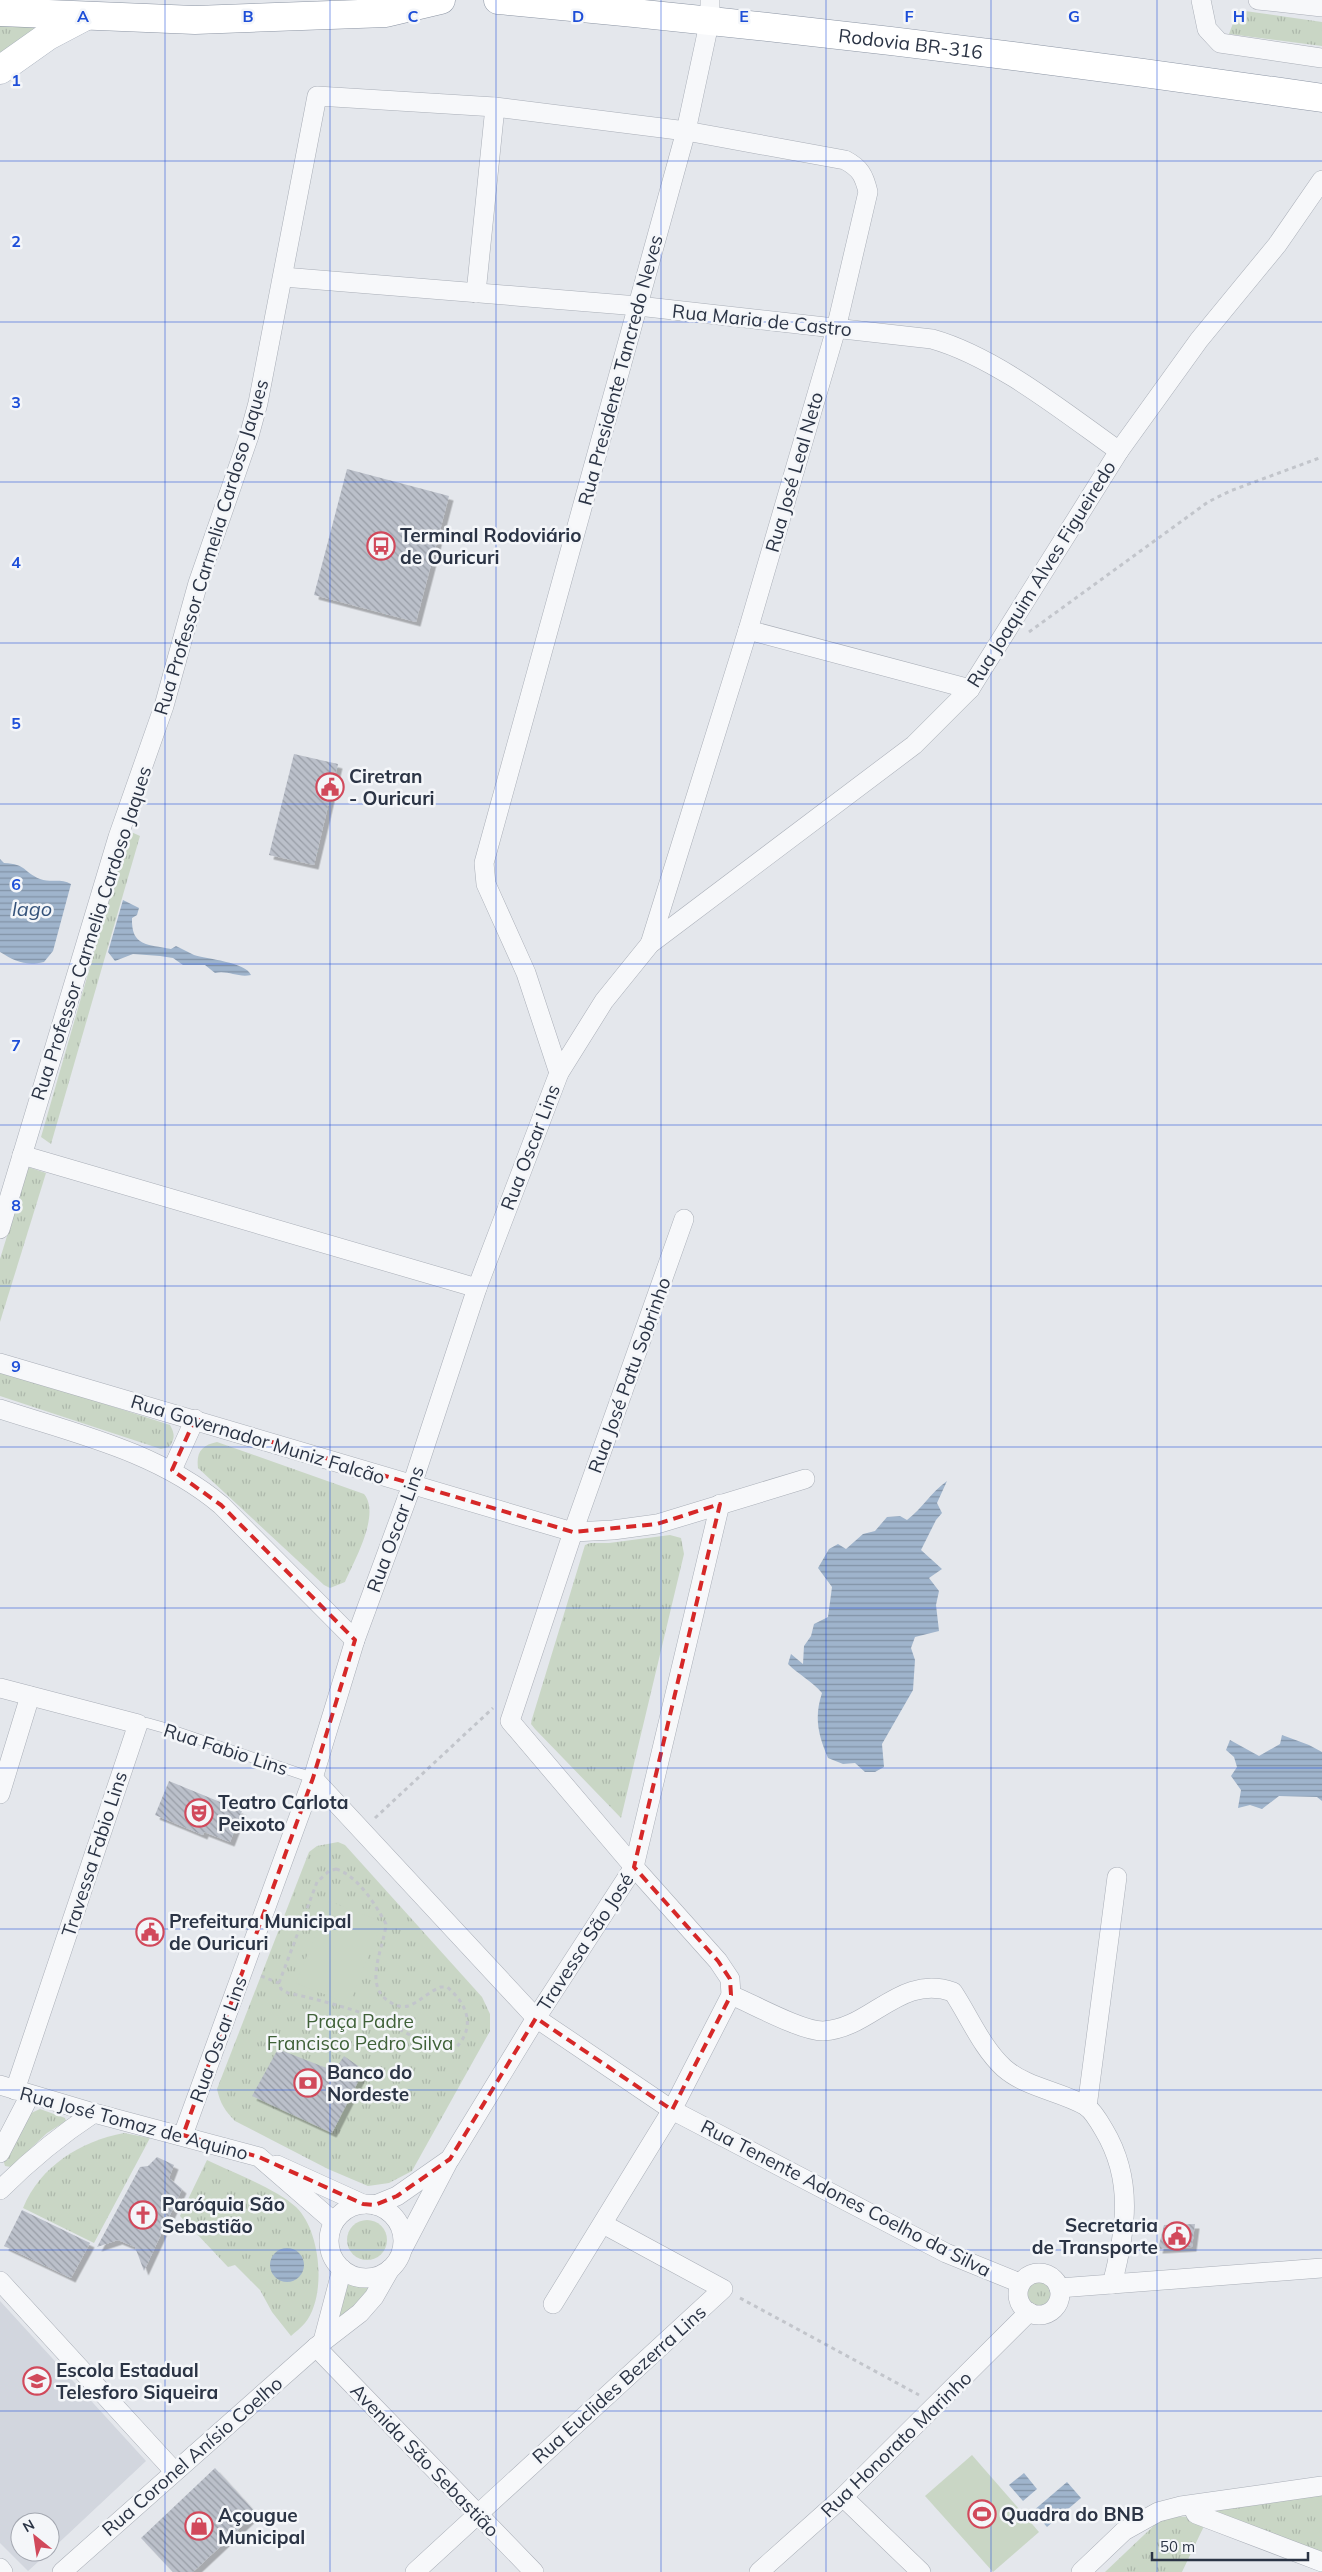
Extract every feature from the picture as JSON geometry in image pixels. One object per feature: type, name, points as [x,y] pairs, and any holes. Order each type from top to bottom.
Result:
[{"type":"main road","points":[[195,20],[217,7],[224,0]]},
{"type":"main road","points":[[0,12],[195,20],[386,13],[441,0]]},
{"type":"main road","name":"Rodovia BR-316","points":[[498,0],[710,10],[1322,98]]},
{"type":"main road","points":[[0,70],[48,36],[86,16]]},
{"type":"street","points":[[1201,0],[1208,29],[1220,43],[1322,58]]},
{"type":"street","points":[[1258,0],[1322,7]]},
{"type":"street","name":"Rua Presidente Tancredo Neves","points":[[559,1073],[526,973],[486,884],[484,863],[686,131],[710,10]]},
{"type":"street","name":"Rua Professor Carmelia Cardoso Jaques","points":[[0,1229],[118,837],[164,706],[198,584],[249,436],[283,277],[318,96],[495,107],[686,131]]},
{"type":"street","points":[[476,293],[495,107]]},
{"type":"street","name":"Rua José Leal Neto","points":[[650,944],[748,630],[836,328],[868,192],[865,177],[858,167],[845,160],[686,131]]},
{"type":"street","name":"Rua Joaquim Alves Figueiredo","points":[[650,944],[914,745],[970,689],[1119,451],[1199,340],[1277,245],[1322,180]]},
{"type":"street","name":"Rua Maria de Castro","points":[[283,277],[638,306],[932,338],[982,360],[1042,397],[1119,451]]},
{"type":"street","points":[[748,630],[970,689]]},
{"type":"street","name":"Rua Oscar Lins","points":[[183,2136],[314,1778],[355,1640],[412,1485],[477,1288],[559,1073],[604,1001],[650,944]]},
{"type":"street","points":[[22,1156],[477,1288]]},
{"type":"street","name":"Rua José Patu Sobrinho","points":[[510,1721],[573,1532],[684,1219]]},
{"type":"street","name":"Rua Governador Muniz Falcão","points":[[0,1363],[196,1419],[573,1532],[613,1530],[657,1524],[805,1479]]},
{"type":"street","points":[[0,1409],[133,1452],[172,1470],[204,1490],[355,1640]]},
{"type":"street","points":[[172,1470],[196,1419]]},
{"type":"street","name":"Travessa São José","points":[[369,2204],[397,2196],[450,2159],[536,2018],[634,1866],[720,1504]]},
{"type":"street","points":[[0,1688],[138,1724]]},
{"type":"street","points":[[0,1794],[30,1696]]},
{"type":"street","points":[[510,1721],[634,1866],[718,1960],[730,1979],[731,1994],[672,2110],[553,2304]]},
{"type":"street","name":"Travessa Fabio Lins","points":[[0,2153],[15,2090],[138,1724]]},
{"type":"street","points":[[314,1778],[536,2018],[672,2110]]},
{"type":"street","points":[[1087,2107],[1118,1877]]},
{"type":"street","points":[[731,1994],[791,2021],[820,2031],[849,2023],[901,1995],[921,1988],[942,1988],[954,1992],[985,2043],[1004,2068],[1041,2089],[1087,2107],[1112,2142],[1123,2181],[1126,2204],[1125,2225],[1112,2284]]},
{"type":"street","name":"Rua José Tomaz de Aquino","points":[[15,2090],[260,2157],[334,2222]]},
{"type":"street","name":"Rua Tenente Adones Coelho da Silva","points":[[672,2110],[946,2253],[1020,2283]]},
{"type":"street","points":[[0,2190],[65,2132],[94,2113]]},
{"type":"street","points":[[260,2157],[369,2204],[386,2209],[395,2217],[404,2238],[402,2250]]},
{"type":"street","name":"Rua Coronel Anísio Coelho","points":[[62,2572],[320,2344],[343,2329],[360,2314],[374,2297],[390,2269],[398,2260],[450,2159]]},
{"type":"street","points":[[369,2204],[342,2213],[334,2222],[330,2234],[330,2247],[334,2259],[342,2269],[353,2276],[366,2278],[379,2276],[390,2269]]},
{"type":"street","name":"Rua Euclides Bezerra Lins","points":[[416,2572],[477,2513],[723,2289],[603,2224]]},
{"type":"street","points":[[1059,2288],[1322,2268]]},
{"type":"street","points":[[320,2344],[342,2269]]},
{"type":"street","points":[[1031,2274],[1045,2274],[1056,2282],[1059,2288],[1060,2294],[1055,2307],[1042,2314],[1029,2312],[1024,2308],[1018,2296],[1020,2283],[1031,2274]]},
{"type":"street","points":[[0,2281],[174,2472]]},
{"type":"street","name":"Rua Honorato Marinho","points":[[759,2572],[843,2497],[1029,2312]]},
{"type":"street","name":"Avenida São Sebastião","points":[[320,2344],[534,2572]]},
{"type":"street","points":[[1081,2572],[1136,2522],[1163,2510],[1322,2486]]},
{"type":"street","points":[[843,2497],[921,2572]]},
{"type":"street","points":[[1192,2506],[1196,2514],[1322,2562]]},
{"type":"street","points":[[0,2568],[4,2572]]},
{"type":"lane","name":"Rua Fabio Lins","points":[[138,1724],[147,1723],[165,1728],[314,1778]]},
{"type":"path","points":[[1021,638],[1053,616],[1160,534],[1208,502],[1230,491],[1322,457]]},
{"type":"path","points":[[361,1830],[496,1705],[510,1721]]},
{"type":"path","points":[[336,1869],[343,1871],[354,1881],[386,1924],[375,1974],[378,1991],[384,1998],[397,2005],[408,2006],[436,1988],[447,1987],[462,2003],[469,2024],[460,2043],[452,2052],[446,2052],[375,2018],[288,1993],[281,1989],[279,1983],[313,1890],[322,1876],[336,1869]]},
{"type":"path","points":[[723,2289],[937,2405]]},
{"type":"highlighted area","points":[[195,1419],[573,1532],[657,1524],[720,1504],[634,1867],[718,1961],[730,1979],[731,1995],[672,2110],[536,2018],[450,2159],[397,2196],[375,2205],[363,2204],[259,2157],[183,2135],[313,1778],[355,1640],[221,1505],[172,1470]]},
{"type":"shaded area","name":"Escola Estadual Telesforo Siqueira","points":[[0,2301],[146,2461],[60,2542],[60,2512],[10,2512],[10,2553],[0,2543]]},
{"type":"shaded area","name":"Escola Estadual Telesforo Siqueira","points":[[19,2562],[38,2562],[28,2571]]},
{"type":"green space","points":[[1238,10],[1322,22],[1322,46],[1229,34]]},
{"type":"green space","points":[[0,20],[49,21],[0,61]]},
{"type":"green space","points":[[129,831],[140,836],[51,1144],[41,1137]]},
{"type":"green space","points":[[28,1167],[46,1173],[0,1322],[0,1259]]},
{"type":"green space","points":[[0,1370],[170,1425],[173,1439],[169,1447],[161,1449],[0,1396]]},
{"type":"green space","points":[[217,1442],[364,1494],[368,1503],[368,1525],[345,1582],[330,1588],[324,1585],[198,1468],[198,1458],[201,1450],[207,1445]]},
{"type":"green space","points":[[670,1535],[681,1538],[684,1554],[621,1818],[531,1724],[585,1545]]},
{"type":"green space","name":"Praça Padre Francisco Pedro Silva","points":[[338,1842],[345,1845],[482,1997],[490,2014],[490,2031],[412,2171],[389,2183],[368,2186],[328,2169],[235,2121],[223,2107],[217,2089],[309,1852],[317,1846]]},
{"type":"green space","points":[[329,1901],[382,1922],[349,2004],[296,1983]]},
{"type":"green space","points":[[40,2109],[65,2118],[66,2121],[47,2133],[11,2167],[5,2166],[3,2159],[29,2114]]},
{"type":"green space","points":[[124,2133],[150,2138],[94,2243],[23,2208],[30,2193],[40,2180],[64,2158],[92,2142]]},
{"type":"green space","points":[[207,2160],[266,2187],[287,2200],[296,2207],[311,2231],[316,2247],[318,2264],[316,2297],[312,2311],[305,2323],[291,2336],[272,2312],[260,2290],[235,2265],[228,2267],[180,2216]]},
{"type":"green space","points":[[371,2220],[378,2223],[384,2229],[387,2240],[386,2248],[378,2257],[371,2260],[363,2260],[356,2257],[348,2248],[347,2236],[350,2229],[359,2221]]},
{"type":"green space","points":[[345,2276],[375,2282],[336,2331]]},
{"type":"green space","points":[[1038,2280],[1047,2284],[1051,2293],[1047,2302],[1038,2306],[1029,2302],[1025,2293],[1029,2284]]},
{"type":"green space","name":"Quadra do BNB","points":[[972,2455],[1039,2532],[993,2572],[925,2496]]},
{"type":"green space","points":[[1322,2492],[1322,2569],[1205,2524],[1182,2572],[1105,2572],[1164,2516],[1194,2517],[1196,2514]]},
{"type":"water","name":"lago","points":[[0,859],[4,863],[21,867],[40,879],[63,881],[71,884],[53,951],[44,962],[32,964],[21,962],[0,952]]},
{"type":"water","points":[[123,900],[139,908],[137,915],[132,918],[132,927],[134,934],[142,943],[171,949],[176,946],[194,955],[242,967],[251,975],[215,973],[205,965],[183,965],[173,958],[160,956],[133,954],[115,961],[108,952]]},
{"type":"water","points":[[947,1481],[937,1503],[942,1513],[936,1520],[921,1550],[942,1569],[929,1578],[939,1591],[936,1605],[939,1631],[915,1637],[911,1648],[915,1660],[913,1690],[882,1744],[884,1767],[875,1772],[865,1772],[855,1763],[843,1764],[828,1758],[818,1726],[818,1710],[822,1693],[788,1664],[791,1654],[803,1664],[804,1646],[811,1636],[814,1624],[828,1617],[832,1587],[818,1568],[829,1549],[838,1544],[846,1549],[863,1534],[875,1531],[887,1517],[900,1516],[907,1520]]},
{"type":"water","points":[[1282,1735],[1322,1752],[1322,1801],[1317,1797],[1279,1796],[1262,1809],[1250,1805],[1238,1808],[1241,1790],[1231,1776],[1237,1767],[1234,1757],[1226,1750],[1230,1740],[1259,1756],[1280,1744]]},
{"type":"water","points":[[287,2248],[294,2249],[299,2253],[303,2258],[303,2272],[299,2277],[294,2281],[287,2282],[280,2281],[275,2277],[271,2272],[270,2265],[271,2258],[275,2253],[280,2249]]},
{"type":"water","points":[[1024,2473],[1037,2489],[1023,2501],[1009,2485]]},
{"type":"water","points":[[1067,2482],[1081,2498],[1047,2527],[1033,2511]]},
{"type":"building","name":"Terminal Rodoviário de Ouricuri","points":[[347,469],[449,496],[416,622],[314,595]]},
{"type":"building","points":[[294,754],[338,764],[314,865],[269,855]]},
{"type":"building","name":"Teatro Carlota Peixoto","points":[[169,1781],[242,1811],[230,1842],[204,1832],[203,1835],[155,1815]]},
{"type":"building","name":"Banco do Nordeste","points":[[278,2049],[334,2071],[344,2056],[364,2070],[332,2133],[252,2096]]},
{"type":"building","name":"Paróquia São Sebastião","points":[[157,2157],[174,2165],[169,2178],[182,2189],[144,2271],[135,2247],[118,2240],[97,2247],[140,2167],[148,2166]]},
{"type":"building","points":[[22,2210],[90,2243],[71,2278],[4,2246]]},
{"type":"building","name":"Secretaria de Transporte","points":[[1195,2224],[1192,2247],[1158,2249],[1164,2225]]},
{"type":"building","name":"Açougue Municipal","points":[[215,2468],[256,2513],[193,2572],[173,2572],[141,2538]]},
{"type":"place","name":"Terminal Rodoviário de Ouricuri","points":[[381,546]]},
{"type":"place","name":"Ciretran - Ouricuri","points":[[330,787]]},
{"type":"place","name":"Teatro Carlota Peixoto","points":[[199,1813]]},
{"type":"place","name":"Prefeitura Municipal de Ouricuri","points":[[150,1932]]},
{"type":"place","name":"Banco do Nordeste","points":[[308,2083]]},
{"type":"place","name":"Paróquia São Sebastião","points":[[143,2215]]},
{"type":"place","name":"Secretaria de Transporte","points":[[1177,2236]]},
{"type":"place","name":"Escola Estadual Telesforo Siqueira","points":[[37,2381]]},
{"type":"place","name":"Quadra do BNB","points":[[982,2514]]},
{"type":"place","name":"Açougue Municipal","points":[[199,2526]]}]
